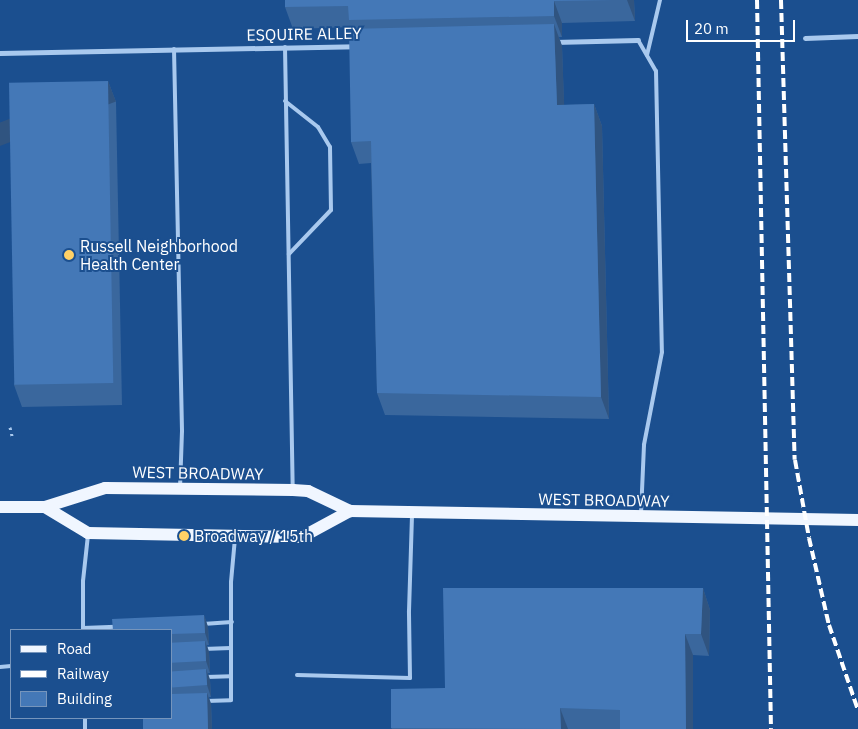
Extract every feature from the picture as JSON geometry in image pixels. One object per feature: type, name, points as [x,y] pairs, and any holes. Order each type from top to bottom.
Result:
[{"type":"main road","name":"WEST BROADWAY","points":[[0,507],[46,507],[105,488],[293,490],[308,491],[350,511],[858,520]]},
{"type":"main road","points":[[46,507],[88,533]]},
{"type":"main road","name":"WEST BROADWAY","points":[[88,533],[302,537],[350,511]]},
{"type":"street","points":[[805,38],[858,36]]},
{"type":"street","points":[[550,42],[638,40]]},
{"type":"street","name":"ESQUIRE ALLEY","points":[[0,53],[364,45]]},
{"type":"lane","points":[[647,55],[660,0]]},
{"type":"lane","points":[[638,40],[656,71],[662,352],[644,445],[640,517]]},
{"type":"lane","points":[[285,47],[293,490]]},
{"type":"lane","points":[[174,49],[182,431],[180,489]]},
{"type":"lane","points":[[285,101],[318,127],[330,147],[331,210],[289,254]]},
{"type":"lane","points":[[297,675],[410,678],[409,611],[412,512]]},
{"type":"lane","points":[[88,533],[83,581],[83,629],[123,627]]},
{"type":"lane","points":[[201,701],[231,700],[235,536]]},
{"type":"lane","points":[[192,624],[232,622]]},
{"type":"lane","points":[[197,649],[231,648]]},
{"type":"lane","points":[[201,677],[231,676]]},
{"type":"path","points":[[10,427],[12,436]]},
{"type":"building","points":[[285,0],[613,0],[554,1],[554,16],[349,20],[348,6],[285,7]]},
{"type":"building","points":[[554,24],[557,105],[594,104],[601,397],[377,393],[371,141],[351,142],[349,29]]},
{"type":"building","name":"Russell Neighborhood Health Center","points":[[108,81],[113,383],[14,385],[9,83]]},
{"type":"building","points":[[443,588],[703,588],[701,634],[685,634],[686,729],[620,729],[620,710],[560,708],[561,729],[391,728],[391,689],[445,688]]},
{"type":"building","points":[[204,615],[205,633],[172,634],[172,629],[113,629],[112,619]]},
{"type":"building","points":[[205,641],[206,661],[172,663],[172,643]]},
{"type":"building","points":[[206,669],[207,685],[172,687],[172,671]]},
{"type":"building","points":[[207,693],[208,729],[143,729],[143,719],[172,719],[172,694]]},
{"type":"railway","points":[[757,0],[771,729]]},
{"type":"railway","points":[[781,0],[795,460],[809,538],[829,625],[858,710]]},
{"type":"place","name":"Russell Neighborhood Health Center","points":[[69,255]]},
{"type":"place","name":"Broadway / 15th","points":[[184,536]]}]
